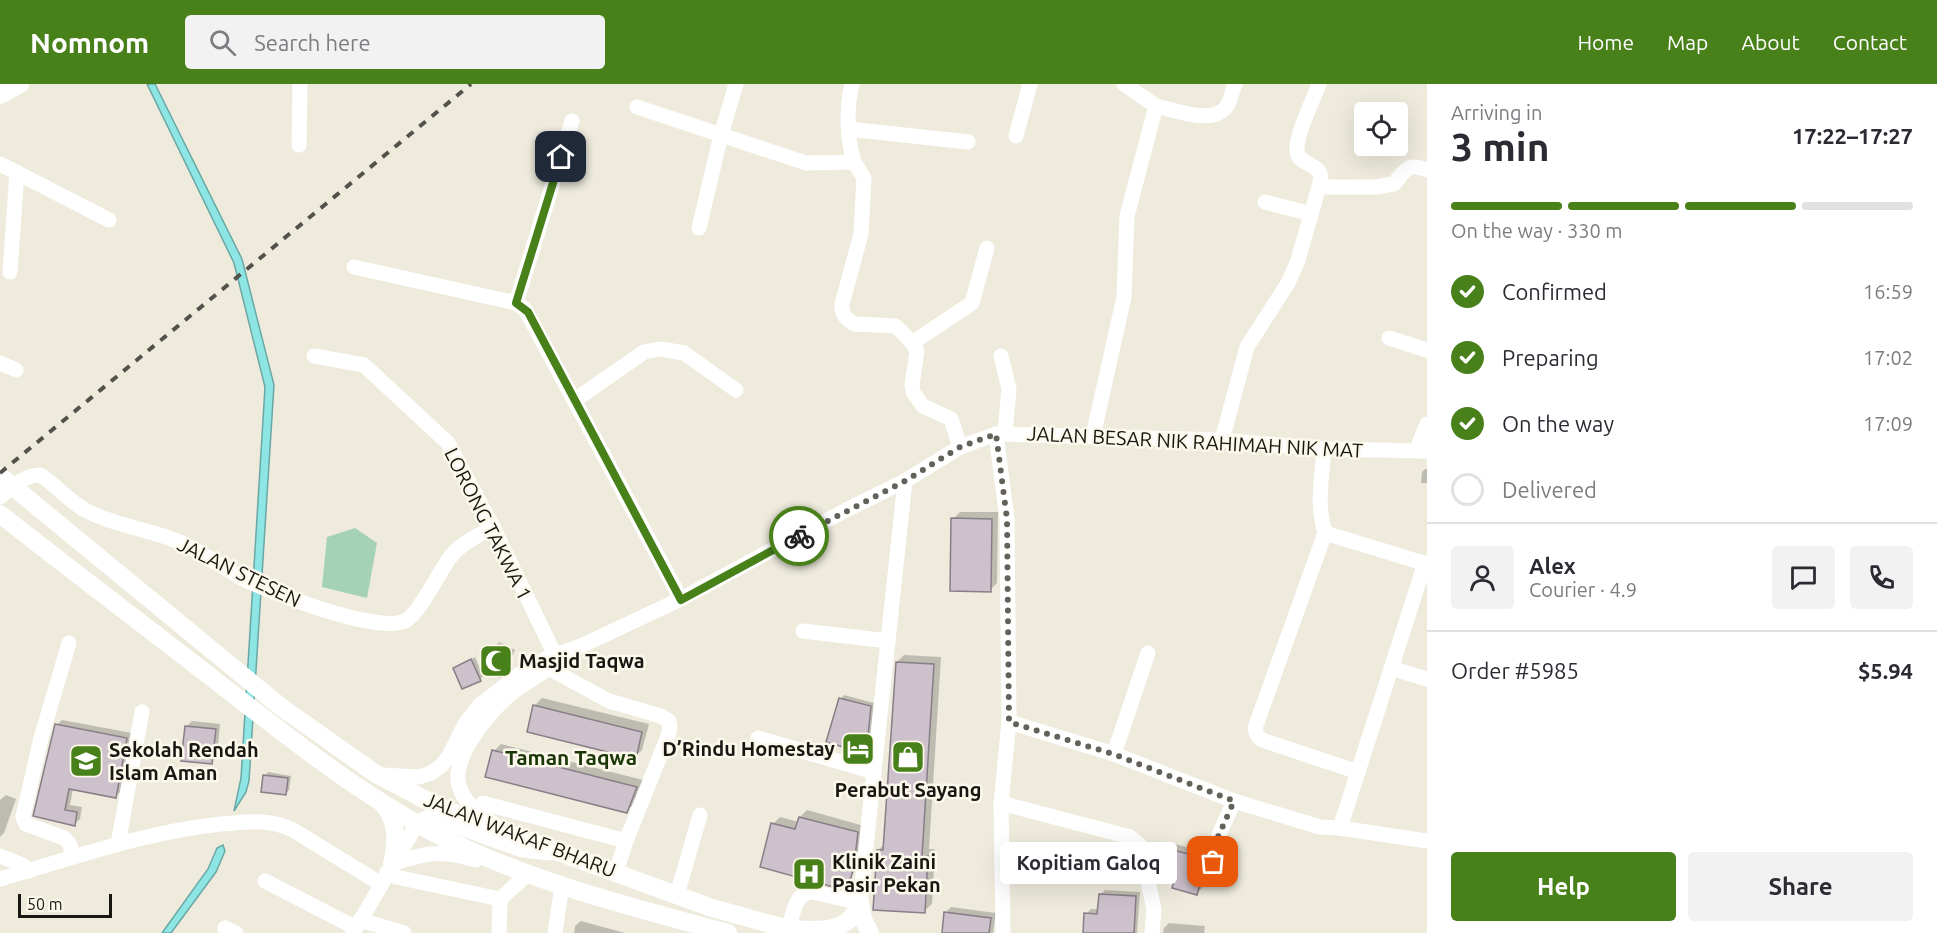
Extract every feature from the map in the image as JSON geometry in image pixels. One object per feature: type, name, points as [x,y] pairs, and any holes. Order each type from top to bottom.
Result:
[{"type":"main road","points":[[0,95],[20,84]]},
{"type":"main road","name":"JALAN WAKAF BHARU","points":[[0,474],[281,707],[376,774],[441,808],[712,908],[796,931],[827,930],[839,927],[849,921],[860,903]]},
{"type":"main road","name":"JALAN WAKAF BHARU","points":[[2,516],[263,718],[417,824],[528,874],[720,932]]},
{"type":"main road","points":[[381,801],[388,811],[396,834],[387,874]]},
{"type":"main road","points":[[860,903],[863,919],[870,933]]},
{"type":"street","points":[[299,146],[300,84]]},
{"type":"street","points":[[699,228],[721,135],[736,84]]},
{"type":"street","points":[[852,84],[850,149],[854,162],[864,178],[861,234],[842,304],[843,312],[849,321],[855,324],[894,326],[912,343],[917,351],[913,392],[923,406],[951,419],[960,447]]},
{"type":"street","points":[[1016,136],[1030,84]]},
{"type":"street","points":[[1124,84],[1156,106],[1208,118],[1218,115],[1226,106],[1235,84]]},
{"type":"street","points":[[1222,440],[1247,347],[1288,283],[1298,260],[1311,214],[1321,176],[1319,170],[1300,158],[1298,147],[1319,84]]},
{"type":"street","points":[[1094,436],[1124,297],[1127,216],[1156,106]]},
{"type":"street","points":[[637,107],[806,163],[854,162]]},
{"type":"street","points":[[516,303],[572,121]]},
{"type":"street","points":[[849,129],[958,143],[968,142]]},
{"type":"street","points":[[0,164],[109,220]]},
{"type":"street","points":[[1318,187],[1375,187],[1394,184],[1407,168],[1413,166],[1427,170]]},
{"type":"street","points":[[10,272],[17,172]]},
{"type":"street","points":[[1265,201],[1311,214]]},
{"type":"street","points":[[912,343],[972,303],[987,248]]},
{"type":"street","points":[[354,267],[516,303],[528,312],[681,600]]},
{"type":"street","points":[[1389,338],[1427,350]]},
{"type":"street","points":[[575,400],[644,352],[660,349],[684,353],[736,390]]},
{"type":"street","name":"LORONG TAKWA 1","points":[[314,356],[364,365],[448,443],[493,527],[552,662]]},
{"type":"street","points":[[1001,356],[1009,389],[1000,434],[1007,519],[1009,722],[1001,803],[1003,933]]},
{"type":"street","points":[[0,363],[16,370]]},
{"type":"street","points":[[1422,451],[1427,424]]},
{"type":"street","name":"JALAN BESAR NIK RAHIMAH NIK MAT","points":[[504,831],[465,800],[457,781],[461,761],[477,731],[511,693],[552,662],[583,645],[681,600],[848,509],[905,481],[960,447],[1000,434],[1222,440],[1324,449],[1422,451]]},
{"type":"street","points":[[1324,449],[1320,503],[1325,533],[1255,728],[1262,740],[1358,772]]},
{"type":"street","name":"JALAN STESEN","points":[[0,497],[23,479],[31,475],[40,475],[86,511],[121,525],[176,541],[250,582],[318,609],[381,624],[407,620],[430,591],[452,554],[493,527]]},
{"type":"street","points":[[796,931],[797,901],[806,892],[860,903],[905,481]]},
{"type":"street","points":[[1325,533],[1426,564],[1340,828]]},
{"type":"street","points":[[803,631],[888,641]]},
{"type":"street","points":[[69,644],[41,738],[23,817],[26,824],[64,838],[69,843],[74,857]]},
{"type":"street","points":[[1113,754],[1148,653]]},
{"type":"street","points":[[552,662],[609,701],[661,716],[669,721],[668,735],[616,872]]},
{"type":"street","name":"JALAN BESAR NIK RAHIMAH NIK MAT","points":[[376,774],[419,777],[431,773],[441,766],[465,724],[480,705],[525,670],[552,662]]},
{"type":"street","points":[[1392,668],[1427,679]]},
{"type":"street","points":[[118,843],[142,712]]},
{"type":"street","points":[[1009,722],[1113,754],[1234,801],[1320,827],[1427,841]]},
{"type":"street","points":[[758,738],[874,772]]},
{"type":"street","points":[[1213,862],[1218,837],[1234,801]]},
{"type":"street","points":[[483,803],[626,841]]},
{"type":"street","points":[[1001,803],[1130,837],[1140,845],[1154,909],[1152,933]]},
{"type":"street","points":[[677,895],[700,815]]},
{"type":"street","points":[[357,927],[417,824],[426,818],[436,819],[522,850],[564,854]]},
{"type":"street","points":[[0,879],[118,843],[194,827],[266,821],[280,823],[396,877],[500,899]]},
{"type":"street","name":"JALAN WAKAF BHARU","points":[[387,874],[418,855],[436,852],[456,854],[528,874]]},
{"type":"street","points":[[0,856],[22,865],[29,871]]},
{"type":"street","points":[[499,933],[500,899],[528,874]]},
{"type":"street","points":[[265,881],[357,927],[404,933]]},
{"type":"street","points":[[555,933],[561,885]]},
{"type":"green space","points":[[355,528],[377,543],[367,598],[322,587],[327,537]]},
{"type":"water","points":[[147,84],[155,84],[242,259],[274,385],[249,781],[246,792],[234,811],[241,778],[265,387],[234,263]]},
{"type":"water","points":[[223,845],[225,851],[216,872],[171,933],[162,933],[208,869],[217,848]]},
{"type":"building","points":[[951,518],[992,519],[991,592],[950,591]]},
{"type":"building","name":"Masjid Taqwa","points":[[490,649],[509,657],[500,677],[482,669]]},
{"type":"building","points":[[471,659],[481,681],[462,689],[453,668]]},
{"type":"building","name":"Perabut Sayang","points":[[896,662],[934,664],[922,856],[928,856],[925,913],[873,910],[877,850],[883,850]]},
{"type":"building","points":[[839,698],[871,706],[867,746],[860,752],[826,742]]},
{"type":"building","points":[[533,705],[642,732],[636,759],[527,732]]},
{"type":"building","name":"Sekolah Rendah Islam Aman","points":[[55,724],[127,738],[116,798],[69,789],[65,810],[77,812],[75,826],[33,816]]},
{"type":"building","points":[[185,726],[216,729],[212,764],[181,761]]},
{"type":"building","points":[[492,750],[637,787],[627,813],[485,777]]},
{"type":"building","points":[[263,775],[288,778],[286,795],[261,792]]},
{"type":"building","points":[[799,817],[858,832],[851,878],[833,887],[760,867],[771,823],[795,829]]},
{"type":"building","points":[[1169,849],[1204,858],[1205,867],[1197,895],[1172,888],[1176,872],[1163,868]]},
{"type":"building","points":[[1099,894],[1136,896],[1134,933],[1083,933],[1084,913],[1097,914]]},
{"type":"building","points":[[944,912],[991,918],[989,933],[942,933]]},
{"type":"railway","points":[[0,473],[471,84]]},
{"type":"way so far","points":[[799,536],[905,481],[960,447],[996,434],[1007,519],[1009,722],[1113,754],[1234,801],[1218,837],[1213,862]]},
{"type":"place","name":"Masjid Taqwa","points":[[496,661]]},
{"type":"place","name":"D’Rindu Homestay","points":[[858,749]]},
{"type":"place","name":"Perabut Sayang","points":[[908,757]]},
{"type":"place","name":"Sekolah Rendah Islam Aman","points":[[86,761]]},
{"type":"place","name":"Kopitiam Galoq","points":[[1213,862]]},
{"type":"place","name":"Klinik Zaini Pasir Pekan","points":[[809,874]]},
{"type":"district","name":"Taman Taqwa","points":[[571,758]]},
{"type":"route","points":[[561,157],[516,303],[528,312],[681,600],[799,536]]}]
